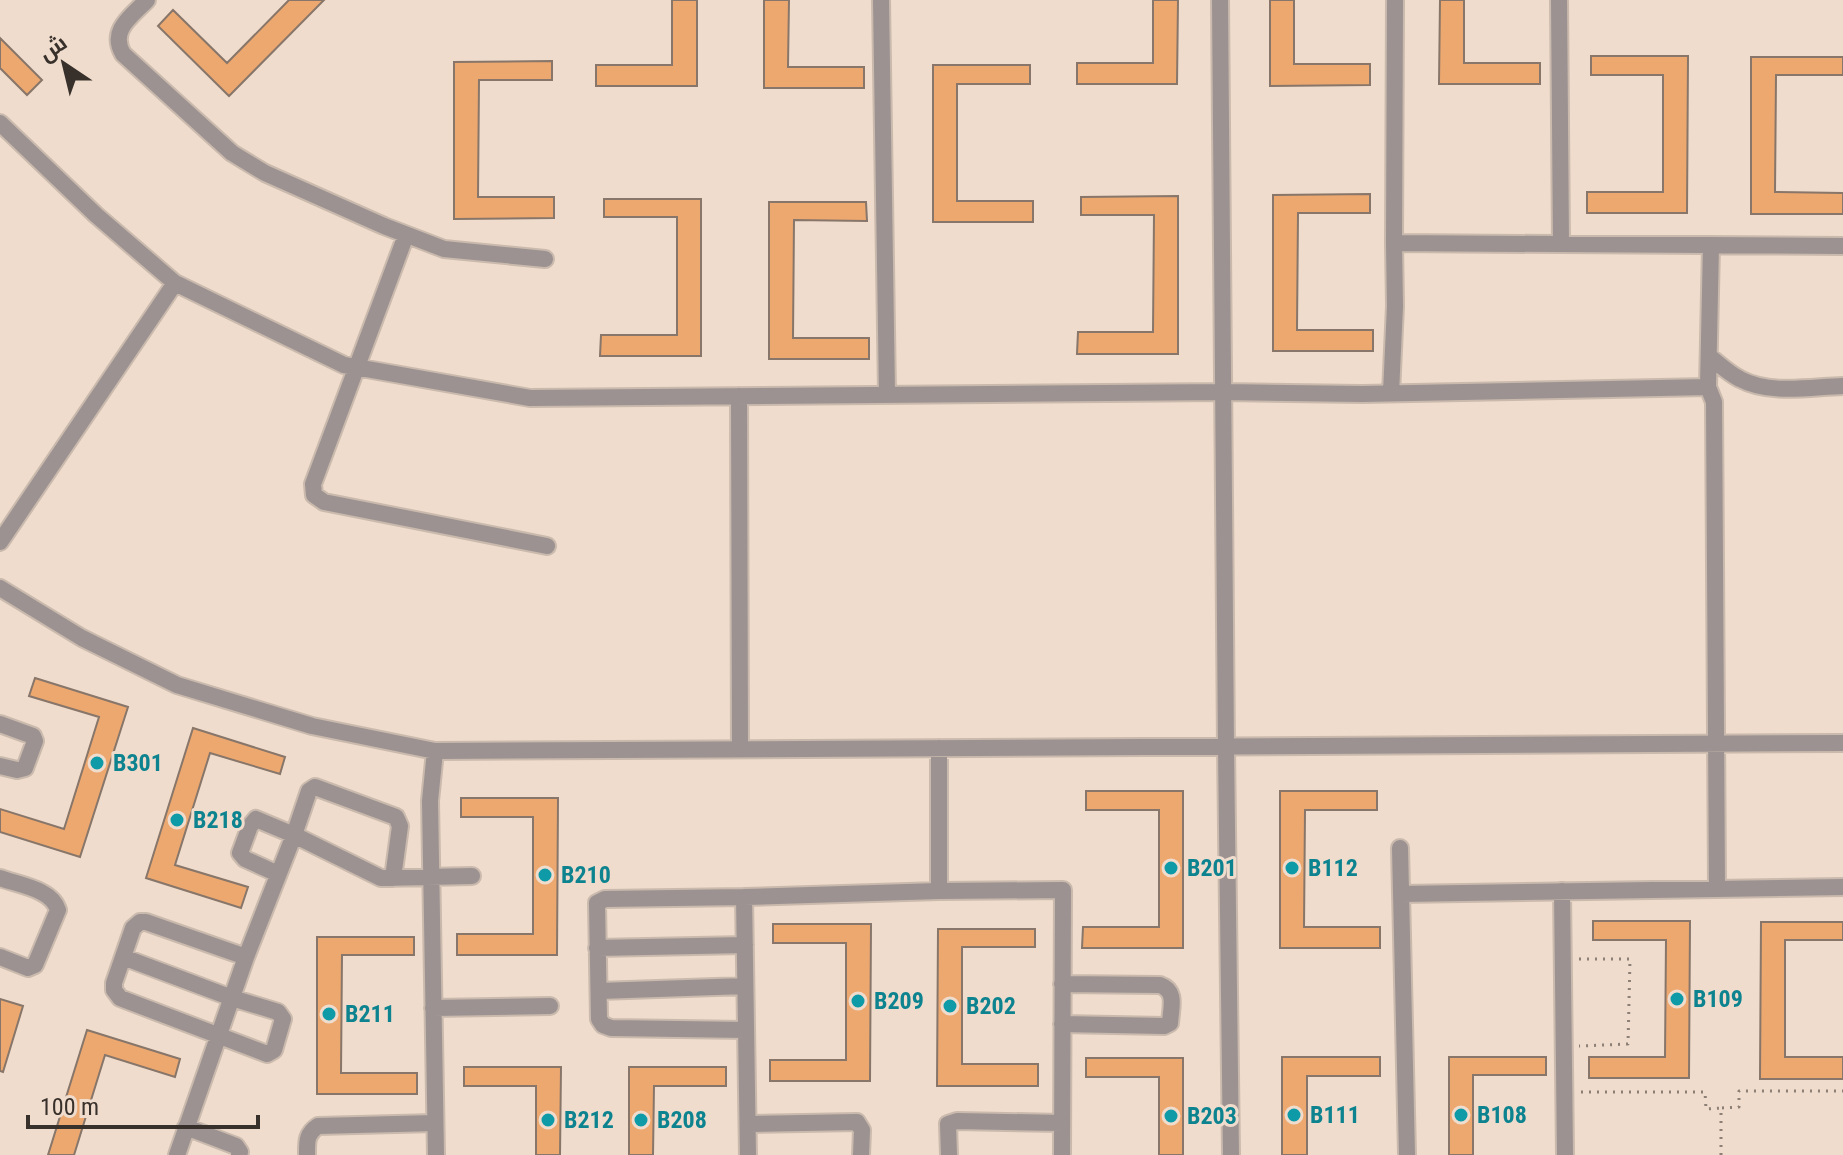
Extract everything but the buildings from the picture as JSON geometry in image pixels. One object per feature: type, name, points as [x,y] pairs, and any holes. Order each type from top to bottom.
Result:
[{"type":"street","points":[[147,0],[125,23],[118,34],[117,44],[123,54],[232,153],[265,173],[444,249],[545,259]]},
{"type":"street","points":[[881,0],[887,394]]},
{"type":"street","points":[[1220,0],[1231,1155]]},
{"type":"street","points":[[1391,393],[1395,306],[1395,0]]},
{"type":"street","points":[[1559,0],[1561,244]]},
{"type":"street","points":[[0,123],[96,215],[175,283],[344,365],[530,398],[1391,393],[1708,387]]},
{"type":"street","points":[[406,235],[313,484],[314,495],[324,502],[547,546]]},
{"type":"street","points":[[1394,243],[1843,246]]},
{"type":"street","points":[[1711,245],[1708,387],[1714,402],[1717,889]]},
{"type":"street","points":[[0,542],[175,283]]},
{"type":"street","points":[[1709,356],[1725,371],[1743,381],[1772,389],[1843,386]]},
{"type":"street","points":[[739,396],[740,749]]},
{"type":"street","points":[[0,588],[82,638],[177,685],[312,726],[435,751],[1843,743]]},
{"type":"street","points":[[0,725],[33,736],[35,741],[25,768],[17,770],[0,766]]},
{"type":"street","points":[[939,748],[939,891]]},
{"type":"street","points":[[435,751],[430,801],[436,1155]]},
{"type":"street","points":[[177,1155],[246,957],[309,791],[315,787],[396,817],[400,826],[393,878]]},
{"type":"street","points":[[278,874],[245,859],[240,853],[250,826],[256,819],[381,878],[472,876]]},
{"type":"street","points":[[1400,848],[1407,1155]]},
{"type":"street","points":[[0,878],[49,896],[56,902],[58,910],[35,965],[28,968],[0,957]]},
{"type":"street","points":[[1401,894],[1843,887]]},
{"type":"street","points":[[746,1030],[611,1028],[603,1025],[599,1019],[597,903],[605,899],[1063,890],[1062,1155]]},
{"type":"street","points":[[1562,891],[1565,1155]]},
{"type":"street","points":[[744,897],[748,1155]]},
{"type":"street","points":[[123,957],[278,1012],[283,1019],[274,1050],[267,1054],[120,998],[114,990],[114,983],[133,928],[140,922],[246,957]]},
{"type":"street","points":[[597,948],[745,945]]},
{"type":"street","points":[[1062,984],[1160,985],[1171,993],[1170,1023],[1164,1026],[1062,1024]]},
{"type":"street","points":[[599,991],[745,986]]},
{"type":"street","points":[[433,1008],[550,1006]]},
{"type":"street","points":[[949,1155],[948,1124],[957,1121],[1062,1123]]},
{"type":"street","points":[[748,1124],[857,1122],[862,1130],[861,1155]]},
{"type":"street","points":[[307,1155],[307,1138],[310,1131],[318,1126],[435,1123]]},
{"type":"street","points":[[186,1127],[236,1146],[239,1155]]},
{"type":"path","points":[[1563,959],[1630,959],[1628,1044],[1579,1046]]},
{"type":"path","points":[[1579,1092],[1705,1092],[1706,1109],[1739,1107],[1739,1091],[1843,1091]]},
{"type":"path","points":[[1721,1108],[1721,1155]]},
{"type":"place","name":"B301","points":[[97,763]]},
{"type":"place","name":"B218","points":[[177,820]]},
{"type":"place","name":"B201","points":[[1171,868]]},
{"type":"place","name":"B112","points":[[1292,868]]},
{"type":"place","name":"B210","points":[[545,875]]},
{"type":"place","name":"B109","points":[[1677,999]]},
{"type":"place","name":"B209","points":[[858,1001]]},
{"type":"place","name":"B202","points":[[950,1006]]},
{"type":"place","name":"B211","points":[[329,1014]]},
{"type":"place","name":"B111","points":[[1294,1115]]},
{"type":"place","name":"B108","points":[[1461,1115]]},
{"type":"place","name":"B203","points":[[1171,1116]]},
{"type":"place","name":"B212","points":[[548,1120]]},
{"type":"place","name":"B208","points":[[641,1120]]}]
